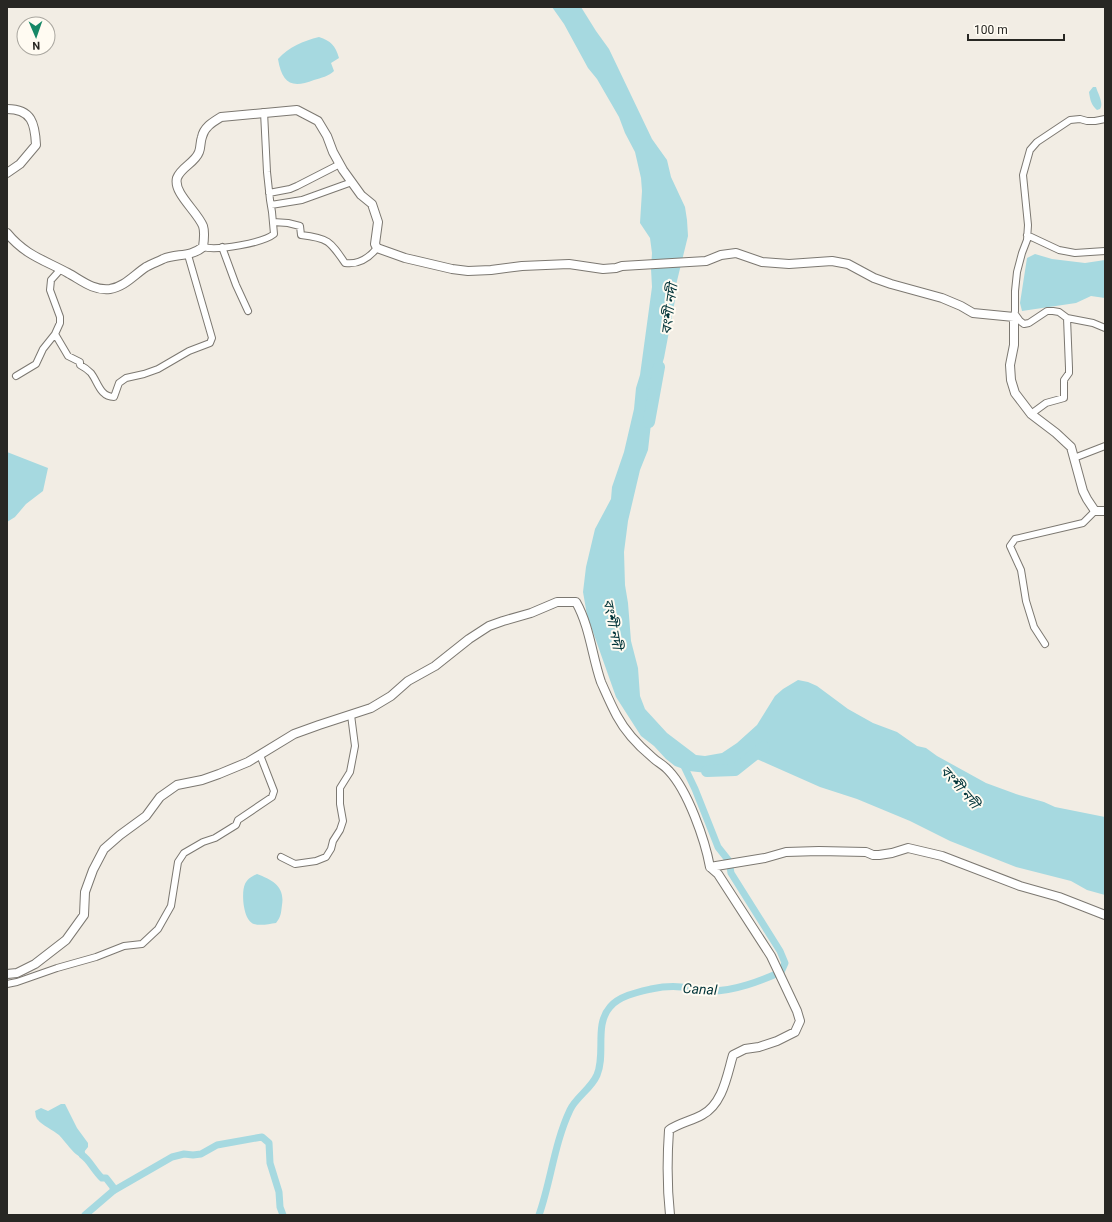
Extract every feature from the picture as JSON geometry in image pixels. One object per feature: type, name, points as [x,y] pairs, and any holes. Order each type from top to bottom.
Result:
[{"type":"street","points":[[7,109],[17,109],[28,116],[35,128],[36,145],[20,164],[7,173]]},
{"type":"street","points":[[203,247],[203,227],[195,212],[180,193],[176,184],[178,176],[199,152],[204,130],[221,117],[297,110],[318,122],[327,136],[333,152],[340,164],[361,195],[372,204],[378,222],[375,244],[377,248]]},
{"type":"street","points":[[203,247],[211,249],[222,248],[256,241],[274,234],[269,193],[264,112]]},
{"type":"street","points":[[1096,511],[1083,491],[1071,447],[1062,438],[1031,414],[1015,392],[1011,380],[1010,366],[1014,346],[1014,315],[1017,272],[1027,240],[1028,224],[1023,175],[1030,150],[1038,142],[1070,120],[1080,119],[1095,121],[1105,119]]},
{"type":"street","points":[[269,193],[290,189],[340,164]]},
{"type":"street","points":[[271,205],[302,200],[352,182]]},
{"type":"street","points":[[273,222],[288,223],[300,226],[301,235],[316,236],[326,240],[345,263],[357,264],[373,253],[377,248]]},
{"type":"street","points":[[7,233],[15,243],[34,257],[98,289],[111,289],[121,285],[146,267],[165,258],[188,255],[197,252],[203,247]]},
{"type":"street","points":[[1027,235],[1058,250],[1074,253],[1105,251]]},
{"type":"street","points":[[222,248],[248,311]]},
{"type":"street","points":[[377,248],[405,258],[452,269],[468,271],[522,266],[569,264],[603,269],[622,266],[706,261],[721,255],[736,253],[762,262],[789,264],[832,261],[848,264],[874,278],[890,284],[942,298],[973,313],[1014,315],[1024,324],[1047,311],[1059,312],[1067,318],[1093,323],[1105,328]]},
{"type":"street","points":[[55,334],[68,356],[80,362],[80,365],[91,373],[103,393],[112,397],[114,397],[119,383],[126,378],[158,369],[189,351],[210,342],[212,338],[188,255]]},
{"type":"street","points":[[16,376],[36,364],[43,349],[55,334],[60,323],[60,317],[50,290],[51,280],[60,270]]},
{"type":"street","points":[[1031,414],[1046,403],[1064,398],[1064,380],[1069,373],[1067,318]]},
{"type":"street","points":[[1074,458],[1105,446]]},
{"type":"street","points":[[1045,644],[1034,627],[1026,601],[1021,570],[1010,546],[1015,539],[1084,523],[1096,511],[1105,511]]},
{"type":"street","points":[[7,974],[17,973],[35,964],[66,940],[84,915],[85,892],[93,870],[104,849],[146,816],[160,797],[177,785],[202,780],[248,762],[294,734],[371,708],[391,696],[408,681],[435,666],[469,639],[489,626],[531,613],[557,602],[576,602],[583,614],[602,683],[617,716],[638,743],[677,779],[700,830],[708,854],[710,867],[718,874],[771,956],[797,1011],[800,1021],[795,1032],[777,1041],[759,1047],[745,1049],[733,1055],[718,1100],[712,1108],[702,1115],[674,1126],[669,1130],[667,1167],[670,1215]]},
{"type":"street","points":[[281,857],[295,864],[316,861],[326,857],[331,849],[333,841],[340,830],[343,821],[340,804],[340,788],[350,772],[355,746],[351,715]]},
{"type":"street","points":[[7,984],[96,957],[124,946],[142,944],[158,929],[171,906],[178,862],[184,853],[203,842],[215,838],[236,825],[238,820],[272,797],[274,790],[260,755]]},
{"type":"street","points":[[710,867],[750,861],[786,852],[866,852],[873,855],[892,853],[908,848],[942,856],[1020,886],[1059,897],[1105,915]]},
{"type":"water","points":[[552,7],[581,7],[609,49],[652,139],[667,160],[671,177],[685,207],[687,220],[688,236],[676,285],[675,300],[664,358],[652,402],[648,450],[640,470],[628,521],[624,552],[625,585],[631,641],[638,668],[640,696],[645,709],[667,733],[696,755],[705,756],[722,753],[737,743],[757,725],[775,696],[783,689],[798,680],[808,682],[817,686],[848,709],[873,723],[897,732],[917,746],[926,748],[937,756],[986,783],[1055,807],[1105,817],[1105,895],[1087,890],[1071,881],[1016,867],[950,841],[910,821],[857,799],[820,787],[750,756],[743,763],[707,773],[689,771],[675,766],[641,736],[616,697],[587,615],[583,592],[586,567],[595,529],[611,499],[612,487],[624,452],[634,409],[652,287],[652,253],[650,238],[640,223],[642,191],[641,178],[635,152],[619,117],[597,79],[588,68],[564,24]]},
{"type":"water","points":[[319,37],[330,42],[336,50],[339,58],[331,63],[334,71],[325,77],[306,83],[294,84],[289,82],[282,74],[278,59],[297,45],[307,40]]},
{"type":"water","points":[[1093,87],[1096,87],[1101,101],[1101,107],[1097,110],[1092,104],[1089,95],[1089,92]]},
{"type":"water","points":[[1035,254],[1052,259],[1085,263],[1105,260],[1105,298],[1091,296],[1076,303],[1022,311],[1020,303],[1027,258]]},
{"type":"water","points":[[7,452],[48,468],[43,491],[26,504],[15,517],[7,522]]},
{"type":"water","points":[[257,874],[277,885],[282,893],[281,913],[276,923],[257,925],[250,922],[247,918],[243,899],[244,888],[248,879]]},
{"type":"water","points":[[61,1104],[65,1104],[77,1128],[88,1143],[88,1147],[84,1152],[84,1158],[77,1155],[59,1135],[42,1124],[36,1118],[35,1111],[41,1108],[48,1111]]},
{"type":"waterway","name":"বংশী নদী","points":[[649,422],[659,367]]},
{"type":"waterway","name":"বংশী নদী","points":[[707,771],[735,770],[764,747]]},
{"type":"waterway","name":"Canal","points":[[539,1215],[547,1189],[556,1149],[570,1110],[591,1085],[597,1075],[601,1058],[602,1022],[610,1007],[618,1000],[629,995],[659,988],[685,987],[704,991],[720,991],[738,987],[756,982],[781,972],[785,963],[780,951],[731,873],[729,861],[718,847],[695,789],[683,764]]},
{"type":"waterway","points":[[85,1215],[113,1191],[172,1157],[184,1154],[201,1154],[217,1145],[262,1137],[269,1143],[270,1163],[279,1192],[280,1207],[283,1215]]},
{"type":"waterway","points":[[81,1151],[82,1155],[87,1159],[99,1175],[102,1178],[106,1178],[113,1187],[113,1191]]}]
